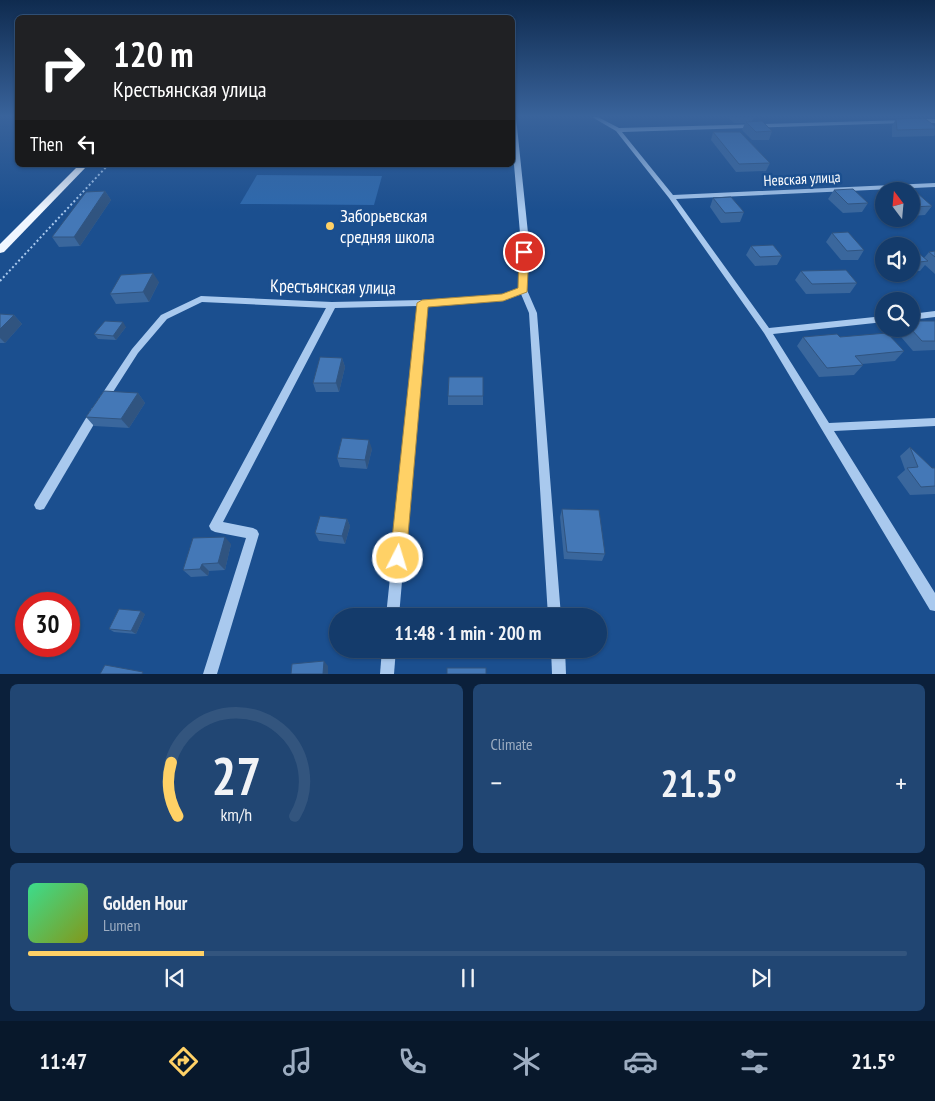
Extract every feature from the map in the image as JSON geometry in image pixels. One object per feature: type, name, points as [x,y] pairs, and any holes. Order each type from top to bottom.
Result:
[{"type":"main road","points":[[0,250],[82,167]]},
{"type":"street","points":[[516,148],[524,233],[523,290],[533,313],[554,608]]},
{"type":"street","points":[[633,148],[671,197],[767,331],[935,605]]},
{"type":"street","name":"Невская улица","points":[[671,197],[935,185]]},
{"type":"street","name":"Крестьянская улица","points":[[40,505],[98,408],[136,351],[164,317],[180,308],[201,299],[332,305],[422,303],[503,298],[523,290]]},
{"type":"street","points":[[393,608],[422,303]]},
{"type":"street","points":[[210,674],[253,534],[215,526],[332,305]]},
{"type":"street","points":[[920,316],[935,314]]},
{"type":"street","points":[[767,331],[875,321]]},
{"type":"street","points":[[825,427],[935,422]]},
{"type":"street","points":[[387,674],[388,658]]},
{"type":"street","points":[[559,658],[560,674]]},
{"type":"path","points":[[0,281],[106,167]]},
{"type":"shaded area","points":[[257,175],[382,176],[374,205],[240,204]]},
{"type":"building","points":[[726,148],[756,148],[770,163],[739,164]]},
{"type":"building","points":[[853,189],[868,203],[848,204],[834,190]]},
{"type":"building","points":[[105,191],[74,237],[52,237],[86,192]]},
{"type":"building","points":[[920,196],[932,206],[920,207]]},
{"type":"building","points":[[731,197],[744,212],[725,213],[713,198]]},
{"type":"building","points":[[848,232],[864,250],[847,251],[832,233]]},
{"type":"building","points":[[773,245],[782,256],[760,257],[751,246]]},
{"type":"building","points":[[935,251],[935,257],[929,252]]},
{"type":"building","points":[[920,254],[928,261],[920,262]]},
{"type":"building","points":[[846,270],[857,283],[812,284],[801,271]]},
{"type":"building","points":[[153,273],[143,292],[110,294],[121,275]]},
{"type":"building","points":[[0,314],[14,315],[0,329]]},
{"type":"building","points":[[105,321],[123,322],[113,336],[94,334]]},
{"type":"building","points":[[920,321],[935,321],[935,341],[922,341],[918,337],[920,337]]},
{"type":"building","points":[[837,334],[840,337],[875,334],[875,337],[891,337],[904,351],[855,356],[863,365],[827,368],[803,337]]},
{"type":"building","points":[[320,357],[342,358],[336,383],[313,383]]},
{"type":"building","points":[[449,377],[483,377],[483,396],[448,396]]},
{"type":"building","points":[[104,391],[138,393],[121,419],[86,417]]},
{"type":"building","points":[[342,438],[369,440],[365,460],[337,458]]},
{"type":"building","points":[[910,447],[932,468],[935,468],[935,486],[921,487],[907,468],[918,467]]},
{"type":"building","points":[[562,509],[599,510],[605,554],[567,552]]},
{"type":"building","points":[[320,516],[347,519],[342,536],[315,533]]},
{"type":"building","points":[[225,537],[218,563],[202,564],[200,569],[183,570],[193,538]]},
{"type":"building","points":[[119,609],[141,611],[131,631],[109,629]]},
{"type":"building","points":[[324,661],[323,674],[291,674],[292,664]]},
{"type":"building","points":[[105,665],[143,672],[142,674],[100,674]]},
{"type":"building","points":[[447,668],[486,668],[486,674],[447,674]]},
{"type":"place","name":"Заборьевская средняя школа","points":[[330,226]]},
{"type":"route","points":[[398,558],[422,303],[503,298],[523,290],[524,252]]}]
